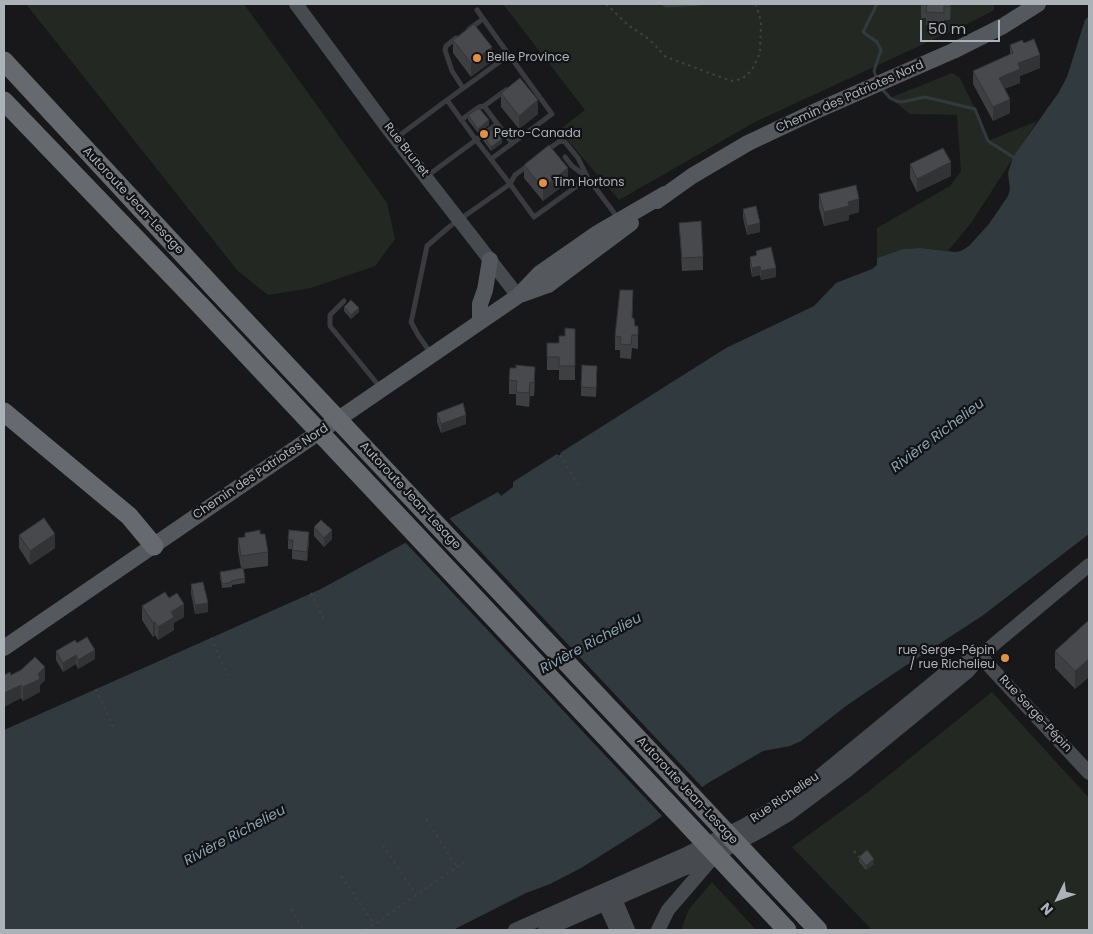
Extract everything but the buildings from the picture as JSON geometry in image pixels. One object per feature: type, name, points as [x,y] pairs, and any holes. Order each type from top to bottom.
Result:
[{"type":"highway","name":"Autoroute Jean-Lesage","points":[[5,61],[217,291],[818,930]]},
{"type":"highway","name":"Autoroute Jean-Lesage","points":[[4,101],[201,306],[787,930]]},
{"type":"highway","points":[[4,412],[129,516],[154,546]]},
{"type":"main road","name":"Rue Brunet","points":[[296,4],[518,296]]},
{"type":"main road","name":"Chemin des Patriotes Nord","points":[[4,648],[518,296],[548,285],[623,224],[713,162],[748,143],[987,35],[1038,4]]},
{"type":"main road","points":[[480,322],[480,304],[485,290],[490,260]]},
{"type":"main road","name":"Rue Richelieu","points":[[514,930],[715,855],[770,826],[827,786],[967,672],[980,656],[1089,564]]},
{"type":"main road","name":"Rue Richelieu","points":[[545,930],[772,808],[815,780],[949,670],[980,656]]},
{"type":"main road","name":"Rue Serge-Pépin","points":[[980,656],[1089,773]]},
{"type":"main road","points":[[658,930],[668,910],[715,855]]},
{"type":"main road","points":[[607,896],[617,930]]},
{"type":"main road","points":[[607,896],[628,930]]},
{"type":"lane","points":[[477,10],[552,114],[491,159]]},
{"type":"lane","points":[[464,88],[452,71],[445,48],[483,19]]},
{"type":"lane","points":[[396,138],[509,54]]},
{"type":"lane","points":[[517,82],[525,77]]},
{"type":"lane","points":[[461,120],[509,88]]},
{"type":"lane","points":[[447,100],[534,217],[588,178]]},
{"type":"lane","points":[[484,106],[512,144]]},
{"type":"lane","points":[[426,176],[497,124]]},
{"type":"lane","points":[[544,153],[560,141],[564,141],[578,158],[588,178],[623,224]]},
{"type":"lane","points":[[565,157],[572,166],[588,178]]},
{"type":"lane","points":[[432,354],[418,335],[412,322],[427,246],[430,241],[510,184],[515,175],[536,158]]},
{"type":"lane","points":[[344,301],[330,315],[330,326],[382,389]]},
{"type":"path","points":[[606,4],[628,25],[649,39],[666,57],[731,81],[742,79],[752,70],[760,53],[761,22],[756,4]]},
{"type":"path","points":[[560,455],[579,486]]},
{"type":"path","points":[[311,593],[325,622]]},
{"type":"path","points":[[211,638],[227,675]]},
{"type":"path","points":[[96,689],[114,729]]},
{"type":"path","points":[[426,819],[457,867]]},
{"type":"path","points":[[383,845],[416,896]]},
{"type":"path","points":[[854,851],[862,860]]},
{"type":"path","points":[[366,930],[467,860]]},
{"type":"path","points":[[341,876],[374,924]]},
{"type":"path","points":[[291,910],[304,930]]},
{"type":"shaded area","points":[[26,4],[244,4],[387,203],[395,239],[375,266],[311,288],[268,295],[237,270]]},
{"type":"shaded area","points":[[503,4],[994,4],[994,10],[755,122],[619,200],[559,130],[585,110]]},
{"type":"shaded area","points":[[952,73],[960,78],[988,141],[1037,121],[971,223],[948,251],[920,248],[903,249],[877,258],[877,228],[950,186],[961,171],[957,115],[910,114],[890,98]]},
{"type":"shaded area","points":[[992,692],[1089,798],[1089,930],[872,930],[792,847],[868,792]]},
{"type":"shaded area","points":[[712,882],[756,930],[681,930],[689,909]]},
{"type":"water","name":"Rivière Richelieu","points":[[1089,16],[1089,534],[982,616],[846,706],[801,741],[790,746],[763,751],[708,783],[651,824],[581,868],[453,930],[4,930],[4,730],[321,589],[498,492],[501,496],[513,487],[513,482],[557,454],[559,456],[560,453],[726,348],[814,306],[836,283],[872,269],[877,265],[877,258],[903,249],[920,248],[955,252],[969,246],[989,224],[1008,196],[1010,189],[1008,173],[1013,157],[1059,92],[1067,77],[1085,20]]},
{"type":"pier","points":[[448,517],[704,789],[664,818],[404,541]]},
{"type":"waterway","points":[[663,4],[666,6],[700,4]]},
{"type":"waterway","points":[[877,4],[863,32],[877,42],[881,50],[874,71],[877,80]]},
{"type":"waterway","points":[[881,88],[890,98],[896,101],[902,102],[925,97],[975,109],[988,141],[1013,157]]},
{"type":"place","name":"Belle Province","points":[[477,58]]},
{"type":"place","name":"Petro-Canada","points":[[484,134]]},
{"type":"place","name":"Tim Hortons","points":[[543,183]]},
{"type":"place","name":"rue Serge-Pépin / rue Richelieu","points":[[1005,658]]}]
